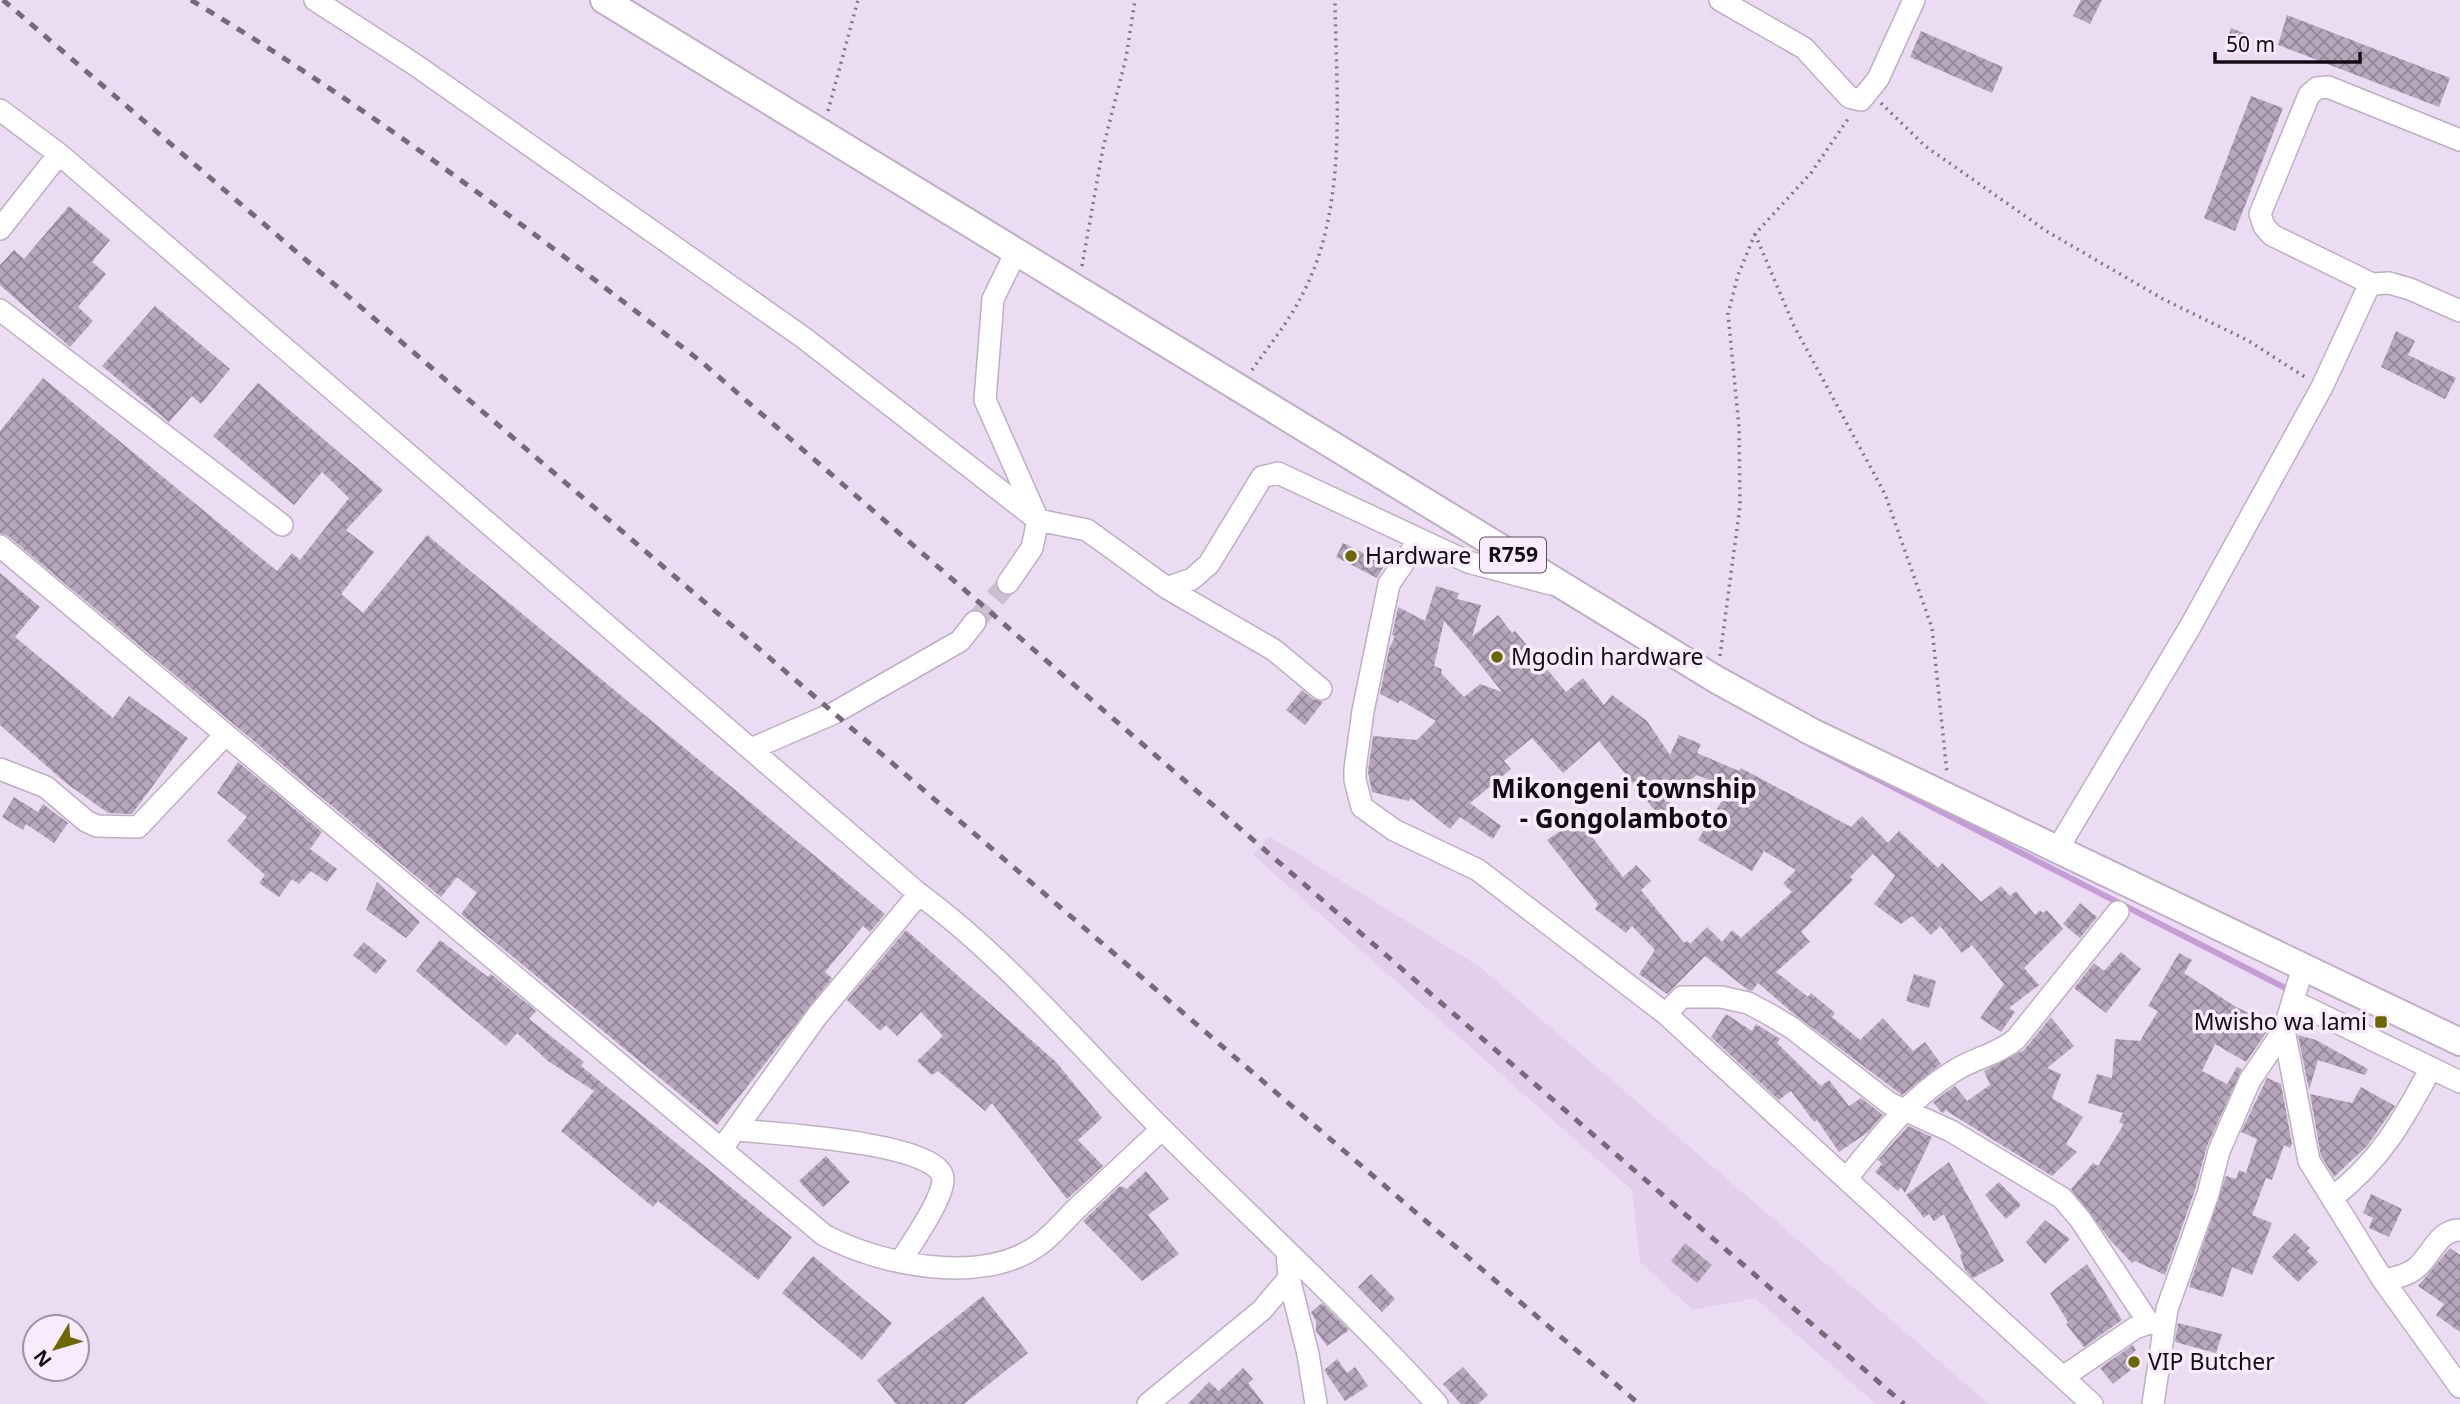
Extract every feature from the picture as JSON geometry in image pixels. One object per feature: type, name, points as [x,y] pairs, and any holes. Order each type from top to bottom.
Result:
[{"type":"main road","name":"R759","points":[[604,0],[1717,680],[1812,732],[2460,1042]]},
{"type":"street","points":[[315,0],[414,64],[804,338],[1038,520],[1087,530],[1167,588],[1274,650],[1321,690]]},
{"type":"street","points":[[1720,0],[1804,48],[1849,97],[1867,95],[1914,0]]},
{"type":"street","points":[[2460,140],[2328,87],[2317,88],[2309,95],[2260,214],[2263,226],[2272,235],[2372,284],[2389,283],[2410,289],[2460,312]]},
{"type":"street","points":[[0,110],[59,153],[919,894],[967,929],[1162,1129],[1395,1358],[1437,1404]]},
{"type":"street","points":[[0,229],[59,153]]},
{"type":"street","points":[[1007,583],[1032,548],[1038,520],[985,400],[993,299],[1016,252]]},
{"type":"street","points":[[2057,849],[2190,627],[2322,387],[2363,297],[2372,284]]},
{"type":"street","points":[[0,310],[282,525]]},
{"type":"street","points":[[1167,588],[1192,579],[1209,564],[1262,477],[1269,473],[1278,473],[1468,562],[1570,590]]},
{"type":"street","points":[[1419,540],[1389,584],[1363,710],[1355,769],[1362,807],[1394,830],[1478,870],[1666,1014],[2092,1404]]},
{"type":"street","points":[[0,547],[723,1147],[824,1235],[854,1251],[901,1261],[981,1268],[1009,1260],[1036,1247],[1162,1129]]},
{"type":"street","points":[[751,749],[834,713],[960,641],[975,622]]},
{"type":"street","points":[[0,769],[46,787],[86,821],[97,826],[138,827],[225,735]]},
{"type":"street","points":[[723,1147],[817,1017],[919,894]]},
{"type":"street","points":[[1847,1178],[1903,1109],[1951,1072],[2002,1051],[2016,1039],[2118,912]]},
{"type":"street","points":[[2153,1404],[2158,1324],[2167,1309],[2208,1194],[2219,1151],[2250,1080],[2284,1030],[2303,967]]},
{"type":"street","points":[[1666,1014],[1682,997],[1721,997],[1748,1003],[1792,1028],[1874,1094],[1951,1131],[2062,1198],[2158,1324]]},
{"type":"street","points":[[2293,1001],[2460,1082]]},
{"type":"street","points":[[2284,1030],[2309,1161],[2383,1280],[2460,1387]]},
{"type":"street","points":[[2332,1198],[2364,1173],[2384,1147],[2431,1068]]},
{"type":"street","points":[[736,1129],[856,1141],[925,1158],[939,1166],[944,1178],[940,1192],[901,1261]]},
{"type":"street","points":[[2383,1280],[2412,1271],[2449,1230],[2460,1230]]},
{"type":"street","points":[[1287,1252],[1289,1278],[1308,1354],[1316,1404]]},
{"type":"street","points":[[1148,1404],[1262,1310],[1289,1278]]},
{"type":"street","points":[[2063,1377],[2118,1338],[2158,1324]]},
{"type":"path","points":[[822,133],[858,0]]},
{"type":"path","points":[[1078,290],[1103,148],[1126,58],[1135,0]]},
{"type":"path","points":[[1239,389],[1301,299],[1326,233],[1336,149],[1335,0]]},
{"type":"path","points":[[1717,680],[1740,506],[1739,427],[1728,314],[1738,275],[1755,234],[1811,173],[1867,95],[1925,146],[2048,232],[2163,299],[2247,340],[2322,387]]},
{"type":"path","points":[[1755,234],[1794,326],[1885,494],[1932,628],[1949,798]]},
{"type":"shaded area","points":[[1269,836],[1480,967],[1989,1404],[1876,1404],[1755,1298],[1693,1310],[1640,1262],[1632,1190],[1253,855]]},
{"type":"building","points":[[2081,0],[2102,0],[2090,24],[2073,16]]},
{"type":"building","points":[[2287,15],[2450,78],[2439,107],[2278,45]]},
{"type":"building","points":[[2231,28],[2249,35],[2244,50],[2226,43]]},
{"type":"building","points":[[1921,31],[2003,67],[1992,93],[1910,57]]},
{"type":"building","points":[[2251,96],[2283,108],[2235,231],[2204,218]]},
{"type":"building","points":[[69,206],[110,240],[92,262],[106,274],[78,307],[93,321],[70,347],[0,285],[0,265],[14,250],[24,259]]},
{"type":"building","points":[[155,306],[230,369],[201,404],[192,396],[169,422],[102,366]]},
{"type":"building","points":[[2396,331],[2415,341],[2408,355],[2456,378],[2445,399],[2381,367]]},
{"type":"building","points":[[43,378],[277,571],[292,553],[300,560],[349,498],[322,472],[294,505],[213,436],[258,383],[383,490],[346,530],[374,552],[341,594],[363,613],[427,535],[885,914],[870,932],[863,926],[825,972],[832,978],[717,1125],[461,914],[477,893],[457,877],[441,897],[8,536],[0,533],[0,431]]},
{"type":"building","points":[[1343,543],[1385,564],[1377,578],[1336,557]]},
{"type":"building","points":[[0,573],[40,607],[15,637],[113,718],[129,696],[188,738],[132,814],[108,813],[66,783],[0,725]]},
{"type":"building","points":[[1436,586],[1459,593],[1457,599],[1481,605],[1472,637],[1498,615],[1512,633],[1515,631],[1566,692],[1583,678],[1604,705],[1612,695],[1647,721],[1670,755],[1679,735],[1701,744],[1697,753],[1739,771],[1741,768],[1851,827],[1862,816],[1888,843],[1899,831],[1938,868],[1942,863],[1981,902],[2001,886],[2010,896],[2016,891],[2035,915],[2040,910],[2043,913],[2047,910],[2063,929],[2024,968],[2039,985],[2009,1008],[2015,1012],[2001,1032],[1980,1018],[2004,984],[1972,945],[1962,953],[1940,926],[1931,935],[1912,916],[1901,924],[1874,904],[1895,876],[1873,854],[1850,877],[1853,880],[1801,932],[1810,942],[1776,972],[1808,997],[1811,993],[1835,1013],[1832,1017],[1860,1040],[1883,1018],[1913,1051],[1925,1042],[1941,1064],[1902,1095],[1794,1014],[1758,983],[1752,991],[1748,990],[1705,956],[1667,994],[1639,974],[1655,950],[1632,926],[1626,933],[1595,909],[1598,904],[1547,840],[1578,819],[1623,877],[1636,865],[1651,881],[1641,890],[1684,943],[1687,941],[1690,944],[1707,927],[1722,942],[1732,930],[1741,938],[1792,892],[1783,883],[1796,870],[1764,851],[1752,871],[1698,840],[1729,789],[1697,775],[1667,798],[1673,808],[1660,817],[1599,741],[1563,773],[1532,738],[1504,761],[1511,769],[1470,803],[1501,826],[1493,839],[1460,817],[1450,829],[1411,798],[1409,801],[1372,792],[1368,772],[1373,736],[1417,740],[1436,721],[1400,700],[1398,703],[1380,694],[1389,649],[1395,636],[1392,635],[1398,607],[1425,621]],"holes":[[[1444,621],[1502,692],[1480,684],[1464,697],[1441,673],[1442,669],[1434,666]]]},
{"type":"building","points":[[1302,690],[1313,699],[1323,702],[1305,725],[1286,710]]},
{"type":"building","points":[[238,762],[322,832],[310,849],[337,869],[327,882],[311,871],[299,884],[292,879],[279,897],[259,883],[265,875],[227,841],[247,817],[217,793]]},
{"type":"building","points":[[14,797],[38,812],[43,804],[68,823],[54,843],[26,824],[23,830],[2,817]]},
{"type":"building","points":[[377,882],[420,922],[406,938],[366,910]]},
{"type":"building","points":[[2080,903],[2097,917],[2080,938],[2063,924]]},
{"type":"building","points":[[906,930],[1056,1062],[1102,1118],[1078,1140],[1103,1166],[1067,1199],[992,1103],[985,1111],[938,1071],[932,1075],[917,1061],[943,1036],[921,1012],[897,1036],[886,1025],[880,1031],[847,1000]]},
{"type":"building","points":[[440,940],[488,977],[491,974],[536,1011],[529,1019],[584,1062],[581,1066],[792,1237],[758,1280],[658,1201],[653,1207],[561,1131],[594,1091],[548,1061],[517,1033],[506,1046],[416,971]]},
{"type":"building","points":[[364,942],[387,961],[376,974],[353,955]]},
{"type":"building","points":[[2121,952],[2141,969],[2106,1013],[2074,988],[2094,963],[2104,971]]},
{"type":"building","points":[[2179,953],[2192,960],[2184,973],[2236,1007],[2272,1024],[2246,1062],[2215,1044],[2202,1071],[2227,1084],[2237,1067],[2242,1069],[2207,1146],[2195,1190],[2165,1275],[2135,1261],[2132,1263],[2111,1241],[2071,1189],[2093,1163],[2098,1166],[2124,1124],[2119,1122],[2123,1113],[2088,1103],[2097,1074],[2112,1078],[2115,1039],[2140,1041],[2158,1011],[2148,1006]]},
{"type":"building","points":[[1914,974],[1936,981],[1929,1008],[1906,1001]]},
{"type":"building","points":[[1726,1014],[1752,1031],[1756,1024],[1780,1039],[1777,1043],[1821,1086],[1829,1080],[1849,1106],[1861,1098],[1883,1115],[1868,1132],[1839,1152],[1817,1120],[1814,1122],[1791,1091],[1779,1100],[1711,1037]]},
{"type":"building","points":[[2051,1017],[2074,1046],[2047,1068],[2061,1074],[2052,1098],[2083,1117],[2066,1144],[2077,1152],[2052,1176],[1945,1110],[1944,1113],[1941,1112],[1933,1102],[1955,1086],[1967,1101],[1990,1085],[1984,1071],[2024,1050]]},
{"type":"building","points":[[2298,1035],[2316,1040],[2368,1069],[2365,1075],[2318,1060],[2309,1090]]},
{"type":"building","points":[[2267,1078],[2281,1084],[2292,1144],[2290,1148],[2284,1145],[2272,1180],[2266,1178],[2252,1215],[2272,1223],[2252,1275],[2232,1267],[2223,1297],[2189,1287],[2226,1176],[2236,1179],[2239,1170],[2246,1173],[2257,1139],[2241,1132]]},
{"type":"building","points":[[2361,1087],[2395,1106],[2367,1146],[2334,1177],[2321,1156],[2310,1094],[2352,1103]]},
{"type":"building","points":[[1908,1126],[1932,1137],[1905,1193],[1901,1187],[1898,1191],[1875,1172],[1882,1164],[1878,1160]]},
{"type":"building","points":[[826,1156],[850,1182],[823,1207],[799,1181]]},
{"type":"building","points":[[1949,1162],[2004,1261],[1973,1278],[1965,1270],[1960,1255],[1962,1254],[1944,1214],[1934,1221],[1929,1214],[1924,1218],[1906,1195]]},
{"type":"building","points":[[1146,1171],[1169,1199],[1148,1215],[1179,1254],[1142,1281],[1083,1221],[1120,1186],[1127,1189]]},
{"type":"building","points":[[1999,1182],[2021,1205],[2006,1219],[1985,1195]]},
{"type":"building","points":[[2371,1194],[2402,1209],[2389,1237],[2369,1228],[2373,1218],[2363,1213]]},
{"type":"building","points":[[2045,1220],[2070,1239],[2045,1264],[2026,1242]]},
{"type":"building","points":[[2295,1233],[2310,1248],[2307,1251],[2318,1262],[2298,1282],[2272,1257]]},
{"type":"building","points":[[1685,1243],[1712,1265],[1697,1283],[1671,1261]]},
{"type":"building","points":[[2450,1248],[2460,1255],[2460,1332],[2436,1315],[2444,1304],[2418,1286]]},
{"type":"building","points":[[813,1256],[892,1323],[862,1360],[782,1293]]},
{"type":"building","points":[[2087,1264],[2122,1320],[2084,1347],[2066,1324],[2068,1322],[2050,1293]]},
{"type":"building","points":[[1371,1274],[1395,1299],[1382,1312],[1358,1287]]},
{"type":"building","points":[[983,1296],[1028,1353],[964,1404],[896,1404],[877,1380]]},
{"type":"building","points":[[1322,1303],[1349,1330],[1327,1346],[1316,1331],[1316,1321],[1311,1312]]},
{"type":"building","points":[[2178,1323],[2222,1334],[2216,1353],[2175,1342]]},
{"type":"building","points":[[2133,1345],[2136,1350],[2131,1354],[2139,1363],[2113,1384],[2100,1368]]},
{"type":"building","points":[[1337,1359],[1347,1373],[1355,1367],[1368,1386],[1345,1401],[1324,1370]]},
{"type":"building","points":[[1463,1367],[1488,1395],[1478,1404],[1461,1404],[1443,1384]]},
{"type":"building","points":[[1243,1368],[1253,1379],[1248,1383],[1264,1404],[1188,1404],[1209,1382],[1219,1391]]},
{"type":"waterway","points":[[1811,745],[2291,991]]},
{"type":"tunnel","points":[[975,622],[1008,583]]},
{"type":"railway","points":[[3,0],[1639,1404]]},
{"type":"railway","points":[[191,0],[323,84],[452,174],[704,364],[1904,1404]]},
{"type":"place","name":"Hardware","points":[[1351,556]]},
{"type":"place","name":"Mgodin hardware","points":[[1497,657]]},
{"type":"place","name":"Mwisho wa lami","points":[[2381,1022]]},
{"type":"place","name":"VIP Butcher","points":[[2134,1362]]},
{"type":"district","name":"Mikongeni township - Gongolamboto","points":[[1624,804]]}]
